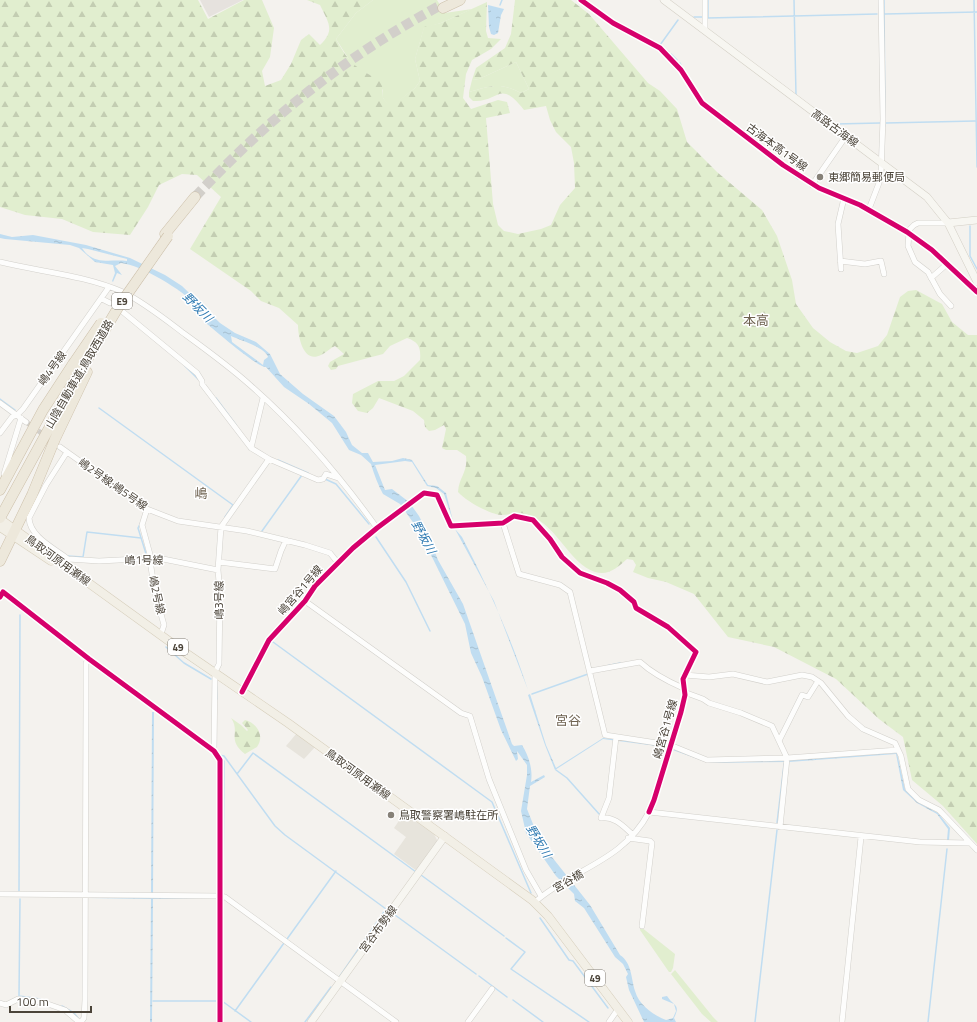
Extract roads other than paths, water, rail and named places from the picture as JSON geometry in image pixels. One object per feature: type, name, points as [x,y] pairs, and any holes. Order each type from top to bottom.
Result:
[{"type":"highway","points":[[451,0],[442,7],[460,0]]},
{"type":"highway","points":[[0,489],[43,410],[80,369],[146,263],[197,198]]},
{"type":"highway","points":[[0,560],[32,495],[55,439],[80,369],[124,287],[146,263]]},
{"type":"highway","name":"山陰自動車道;鳥取西道路","points":[[0,512],[80,369]]},
{"type":"highway","name":"山陰自動車道;鳥取西道路","points":[[0,519],[8,498]]},
{"type":"main road","name":"高路古海線","points":[[664,0],[927,197],[948,223],[977,282]]},
{"type":"main road","points":[[948,223],[977,220]]},
{"type":"main road","name":"鳥取河原用瀬線","points":[[0,519],[13,532]]},
{"type":"main road","name":"鳥取河原用瀬線","points":[[0,527],[13,532],[63,563],[445,836],[540,897],[548,916],[628,1022]]},
{"type":"main road","name":"宮谷布勢線","points":[[311,1022],[445,836]]},
{"type":"street","name":"古海本高1号線","points":[[581,0],[613,22],[660,48],[678,65],[696,95],[710,111],[812,184],[869,209],[908,233],[947,264],[977,292]]},
{"type":"street","points":[[704,0],[705,30]]},
{"type":"street","points":[[869,209],[879,183],[883,119],[881,0]]},
{"type":"street","points":[[812,184],[846,136]]},
{"type":"street","points":[[841,269],[838,224],[844,198]]},
{"type":"street","points":[[948,223],[914,224],[908,233],[908,246],[911,256],[915,262],[928,272],[943,297],[951,306]]},
{"type":"street","points":[[840,261],[865,264],[881,261],[884,274]]},
{"type":"street","points":[[0,262],[89,280],[109,286],[136,299],[173,325],[226,365],[292,426],[338,478],[377,528]]},
{"type":"street","points":[[931,278],[947,264]]},
{"type":"street","name":"嶋4号線","points":[[0,433],[12,417],[19,416],[102,299],[109,286]]},
{"type":"street","points":[[102,299],[110,303]]},
{"type":"street","points":[[124,312],[197,373],[202,381],[202,384],[251,448],[269,459],[318,480],[323,479],[326,474],[338,478]]},
{"type":"street","points":[[251,448],[263,398]]},
{"type":"street","points":[[0,403],[26,422]]},
{"type":"street","points":[[0,489],[19,416]]},
{"type":"street","name":"嶋2号線;嶋5号線","points":[[60,447],[147,509],[178,521],[262,534],[323,550],[330,553],[338,563]]},
{"type":"street","points":[[63,563],[37,536],[29,522],[29,518],[46,485],[67,452]]},
{"type":"street","points":[[221,527],[269,459]]},
{"type":"street","name":"嶋宮谷1号線","points":[[242,692],[269,640],[305,601],[315,586],[377,528],[424,494],[437,495],[451,526],[503,523],[514,516],[533,520],[550,539],[562,557],[580,573],[614,586],[634,602],[636,608],[678,634],[696,652],[685,675],[681,712],[654,800],[644,820],[630,836]]},
{"type":"street","name":"嶋2号線","points":[[147,509],[142,525],[151,558],[150,561],[153,581],[164,625],[161,634]]},
{"type":"street","points":[[503,523],[519,574],[560,585],[570,592],[605,735],[670,745],[707,760],[786,758],[898,750]]},
{"type":"street","name":"嶋3号線","points":[[220,1022],[220,760],[214,750],[215,672],[219,664],[220,594],[218,570],[221,527]]},
{"type":"street","points":[[219,562],[275,569],[280,551],[286,540]]},
{"type":"street","name":"嶋1号線","points":[[63,563],[151,558],[218,570]]},
{"type":"street","points":[[1,596],[214,750]]},
{"type":"street","points":[[305,601],[461,713],[470,716],[489,779],[526,870],[540,897]]},
{"type":"street","points":[[0,1003],[6,1005],[18,999],[42,1002],[65,1010],[80,1022],[84,1018],[86,664],[88,659]]},
{"type":"street","points":[[590,671],[640,662],[644,668],[654,674],[709,703],[741,712],[772,726],[786,758],[780,827]]},
{"type":"street","points":[[685,675],[709,677],[733,674],[767,682],[802,675],[812,677],[818,681],[848,716],[863,729],[892,740],[898,750],[908,789],[919,800],[939,810],[977,851]]},
{"type":"street","points":[[779,741],[802,695],[808,697],[818,681]]},
{"type":"street","points":[[616,737],[609,798],[601,818],[605,817],[619,822],[630,836],[650,840],[652,843],[642,926]]},
{"type":"street","points":[[648,812],[861,837],[920,842],[968,843]]},
{"type":"street","name":"宮谷橋","points":[[540,897],[590,868],[617,849],[630,836]]},
{"type":"street","points":[[842,1022],[861,837]]},
{"type":"street","points":[[0,894],[224,897],[396,1022]]},
{"type":"street","points":[[468,1022],[492,989]]},
{"type":"street","points":[[609,1022],[618,1009]]},
{"type":"water","points":[[488,5],[504,9],[501,15],[498,33],[494,35],[491,34],[489,27]]},
{"type":"water","name":"野坂川","points":[[0,234],[12,237],[33,235],[86,245],[130,258],[165,275],[182,286],[220,323],[235,333],[256,342],[270,354],[280,374],[303,394],[334,416],[346,432],[352,445],[362,453],[368,453],[373,462],[392,461],[403,458],[412,460],[428,485],[437,486],[446,493],[453,521],[444,494],[436,488],[427,486],[412,462],[405,461],[375,465],[385,490],[392,489],[409,502],[419,516],[438,560],[463,604],[512,744],[514,746],[522,745],[527,754],[531,768],[531,782],[544,775],[545,777],[530,786],[527,809],[537,834],[548,852],[590,905],[620,955],[627,962],[635,991],[640,1001],[656,1015],[666,1020],[673,1018],[676,1011],[674,1004],[677,1008],[674,1018],[676,1022],[644,1022],[629,990],[626,977],[628,974],[623,964],[615,957],[584,908],[575,901],[574,894],[556,876],[526,833],[521,811],[527,775],[527,765],[517,751],[518,759],[516,761],[501,730],[482,677],[471,653],[465,624],[417,528],[400,504],[383,494],[371,464],[361,455],[349,450],[332,423],[309,404],[284,387],[266,367],[246,356],[207,324],[199,308],[182,293],[150,273],[121,263],[115,266],[122,275],[117,273],[113,282],[115,273],[113,265],[95,262],[79,248],[70,245],[5,239],[0,238]],"holes":[[[82,248],[127,259],[127,261],[97,259],[87,254]],[[231,336],[263,350],[268,357],[264,360],[263,365],[232,342]]]},
{"type":"water","points":[[455,529],[462,537],[489,593]]},
{"type":"water","points":[[498,612],[514,651],[528,690]]},
{"type":"water","points":[[530,694],[546,745],[556,768],[603,738],[665,745],[705,761],[897,753],[905,789],[918,802],[938,813],[950,828],[949,840],[947,840],[948,829],[937,814],[917,803],[903,790],[896,754],[789,762],[709,763],[664,747],[603,739],[555,770],[545,745],[528,695]]},
{"type":"water","points":[[152,712],[154,712],[153,897],[217,898],[153,899],[152,1022],[150,1022],[151,899],[88,898],[151,897]]},
{"type":"water","points":[[667,996],[674,1004],[662,999],[662,997]]},
{"type":"waterway","points":[[500,5],[502,0]]},
{"type":"waterway","points":[[708,0],[708,18]]},
{"type":"waterway","points":[[794,0],[796,95]]},
{"type":"waterway","points":[[884,0],[885,126]]},
{"type":"waterway","points":[[974,0],[977,167]]},
{"type":"waterway","points":[[885,14],[977,12]]},
{"type":"waterway","points":[[707,18],[877,14]]},
{"type":"waterway","points":[[694,17],[703,17]]},
{"type":"waterway","points":[[669,52],[660,45],[678,20]]},
{"type":"waterway","points":[[671,54],[677,60]]},
{"type":"waterway","points":[[886,123],[975,121]]},
{"type":"waterway","points":[[835,124],[880,123]]},
{"type":"waterway","points":[[744,132],[757,141]]},
{"type":"waterway","points":[[760,151],[772,160]]},
{"type":"waterway","points":[[774,162],[778,164]]},
{"type":"waterway","points":[[789,172],[798,179]]},
{"type":"waterway","points":[[970,226],[970,256],[977,269]]},
{"type":"waterway","points":[[185,366],[198,379]]},
{"type":"waterway","points":[[216,398],[236,425]]},
{"type":"waterway","points":[[0,399],[15,410]]},
{"type":"waterway","points":[[99,408],[233,505],[225,517]]},
{"type":"waterway","points":[[278,460],[308,473]]},
{"type":"waterway","points":[[262,531],[302,475]]},
{"type":"waterway","points":[[325,479],[336,484],[369,524]]},
{"type":"waterway","points":[[140,524],[138,528],[147,557]]},
{"type":"waterway","points":[[67,556],[83,557],[87,532],[141,538]]},
{"type":"waterway","points":[[376,537],[406,582],[430,631]]},
{"type":"waterway","points":[[13,604],[86,660]]},
{"type":"waterway","points":[[19,891],[20,615]]},
{"type":"waterway","points":[[273,642],[492,802],[531,893]]},
{"type":"waterway","points":[[166,647],[184,663],[211,679]]},
{"type":"waterway","points":[[89,663],[210,751]]},
{"type":"waterway","points":[[606,666],[620,663]]},
{"type":"waterway","points":[[532,694],[588,674]]},
{"type":"waterway","points":[[217,686],[217,699]]},
{"type":"waterway","points":[[237,774],[253,753],[416,872]]},
{"type":"waterway","points":[[219,755],[224,756],[275,826],[285,835],[386,909],[340,976]]},
{"type":"waterway","points":[[223,893],[224,761]]},
{"type":"waterway","points":[[777,823],[784,764]]},
{"type":"waterway","points":[[556,770],[567,778],[600,815]]},
{"type":"waterway","points":[[755,1022],[777,830]]},
{"type":"waterway","points":[[928,1022],[947,849]]},
{"type":"waterway","points":[[287,939],[336,871]]},
{"type":"waterway","points":[[421,875],[504,936]]},
{"type":"waterway","points":[[20,899],[19,996],[40,999]]},
{"type":"waterway","points":[[395,915],[476,974]]},
{"type":"waterway","points":[[540,918],[569,960],[573,961],[608,1008]]},
{"type":"waterway","points":[[217,959],[218,937]]},
{"type":"waterway","points":[[506,938],[525,952],[511,969],[589,1022]]},
{"type":"waterway","points":[[235,1011],[284,943]]},
{"type":"waterway","points":[[479,976],[507,997]]},
{"type":"waterway","points":[[305,1022],[331,987]]},
{"type":"waterway","points":[[513,1000],[543,1022]]},
{"type":"waterway","points":[[153,1001],[217,1001],[217,1022]]},
{"type":"waterway","points":[[222,1001],[251,1022]]},
{"type":"waterway","points":[[62,1006],[74,1013],[78,1018]]},
{"type":"tunnel","points":[[195,197],[252,140],[310,90],[372,46],[441,5]]},
{"type":"tunnel","points":[[26,422],[47,437]]},
{"type":"place","name":"東郷簡易郵便局","points":[[820,177]]},
{"type":"place","name":"鳥取警察署嶋駐在所","points":[[391,815]]},
{"type":"district","name":"本高","points":[[756,320]]},
{"type":"district","name":"嶋","points":[[201,493]]},
{"type":"district","name":"宮谷","points":[[568,720]]}]
